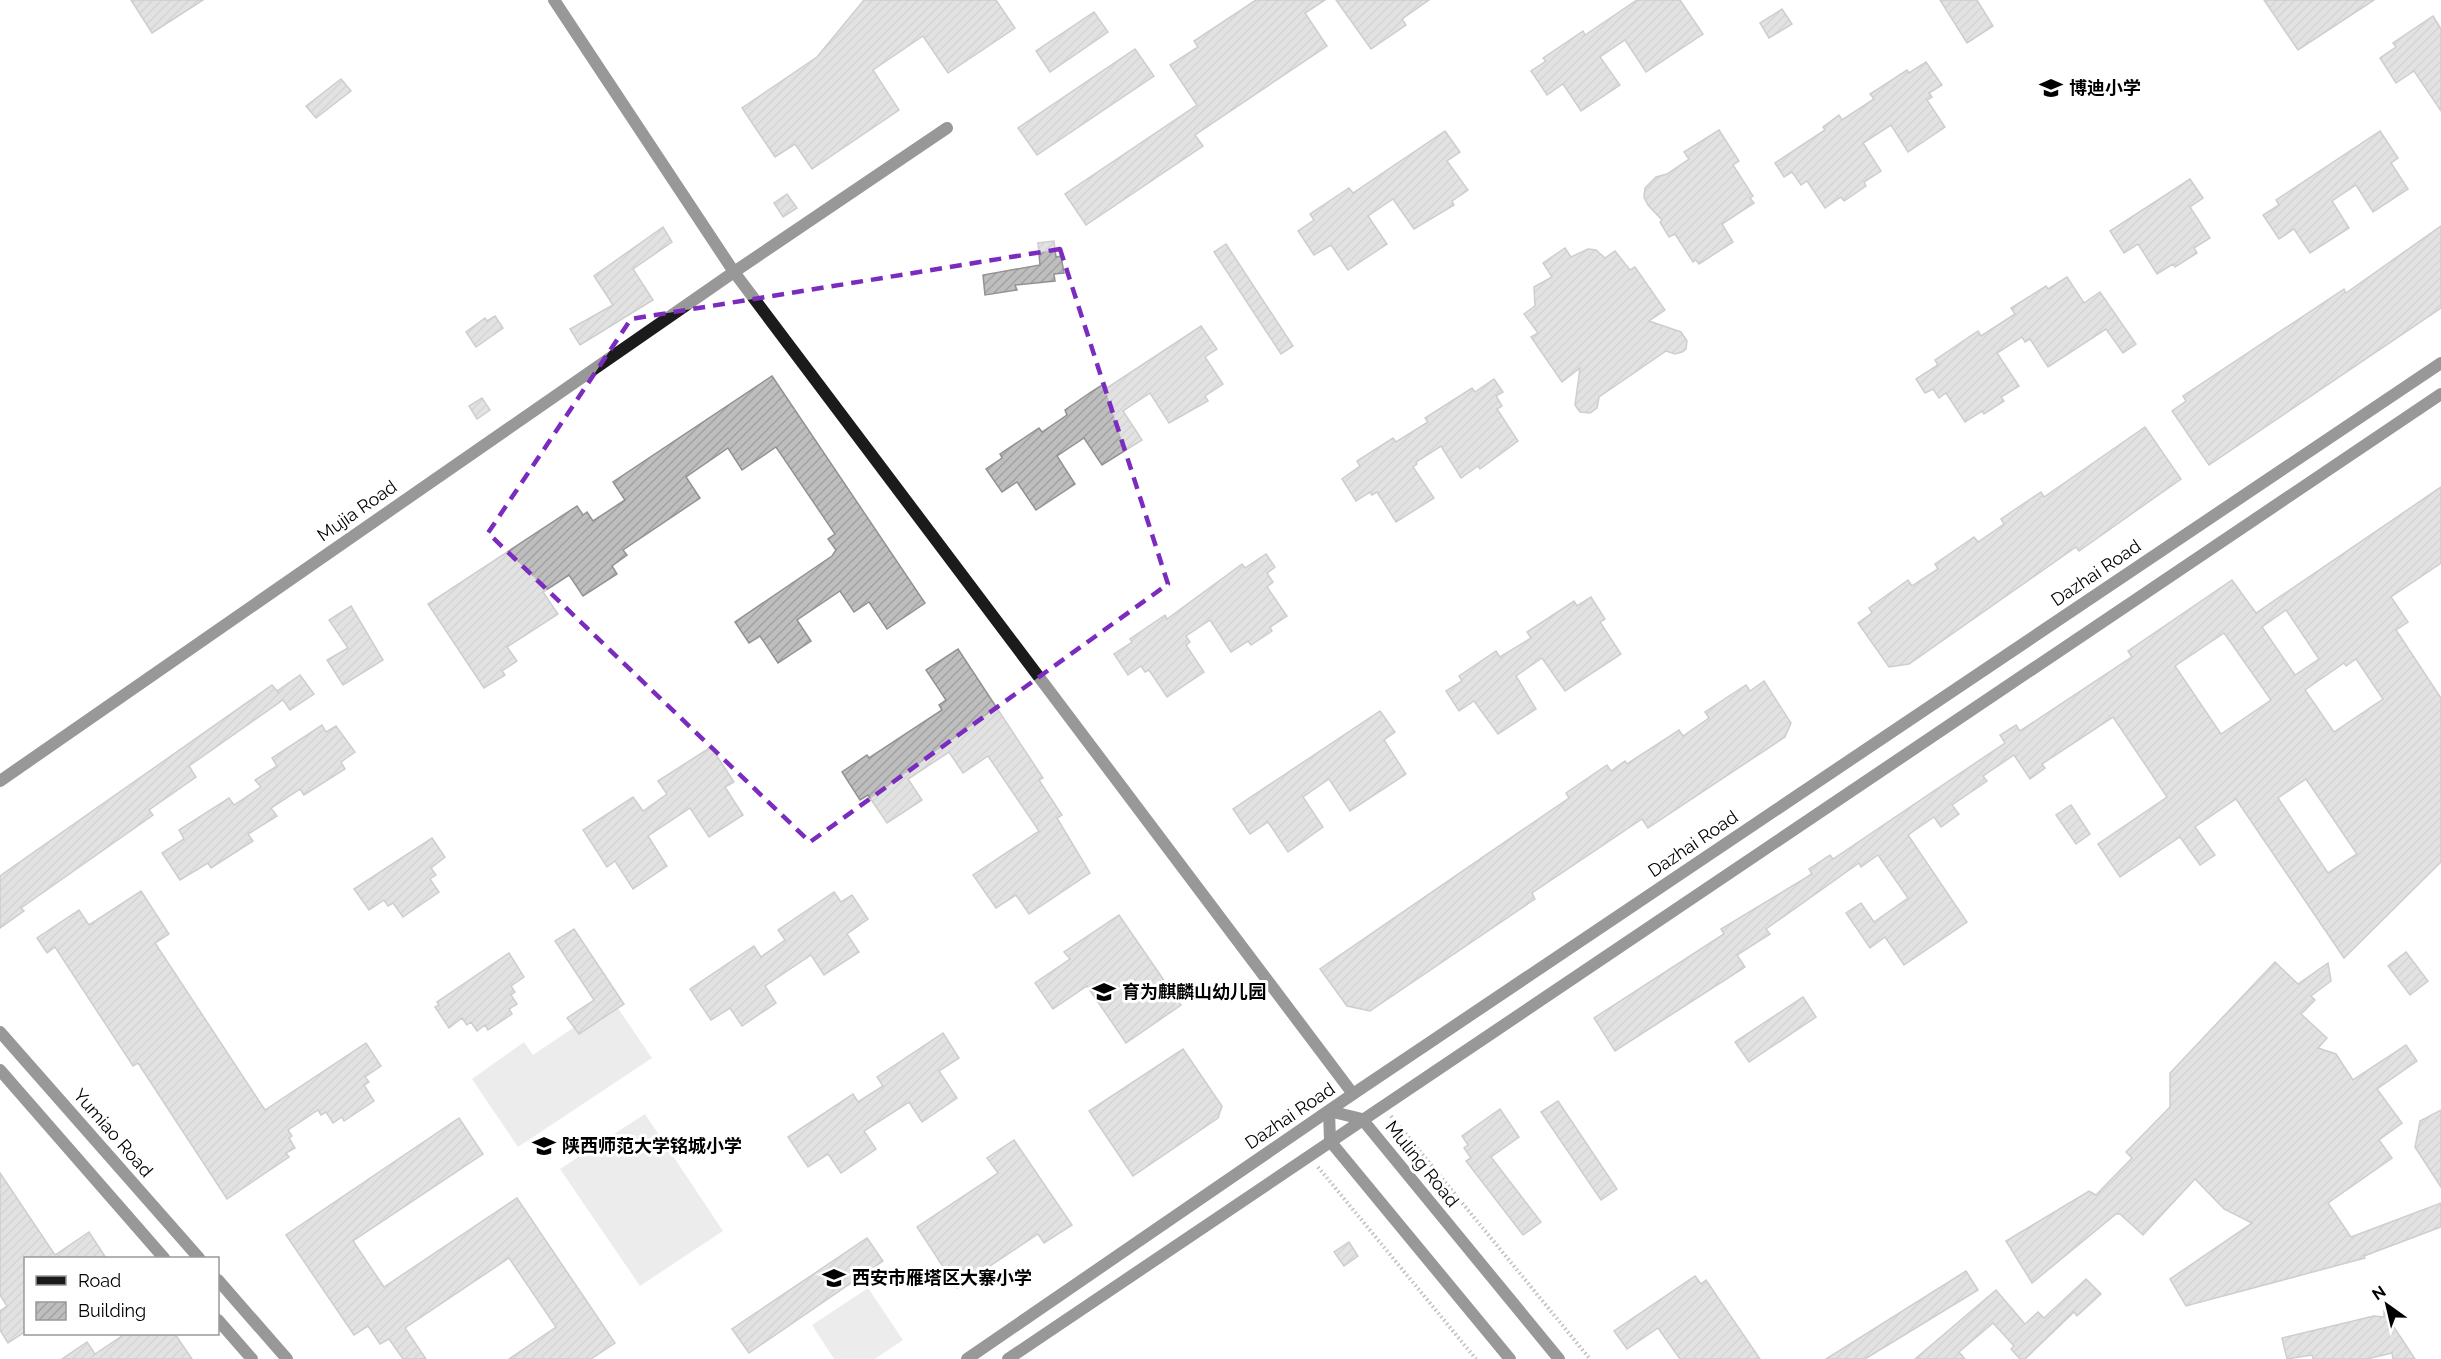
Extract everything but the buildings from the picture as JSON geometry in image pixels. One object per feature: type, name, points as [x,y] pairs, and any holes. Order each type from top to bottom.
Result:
[{"type":"street","points":[[554,0],[734,272],[1353,1094]]},
{"type":"street","name":"Mujia Road","points":[[0,781],[734,272],[947,128]]},
{"type":"street","name":"Dazhai Road","points":[[967,1359],[1353,1094],[2441,363]]},
{"type":"street","points":[[1008,1359],[2441,394]]},
{"type":"street","name":"Yumiao Road","points":[[0,1032],[198,1257]]},
{"type":"street","points":[[0,1070],[163,1257]]},
{"type":"street","points":[[1329,1111],[1330,1141],[1510,1359]]},
{"type":"street","name":"Muling Road","points":[[1329,1111],[1362,1119],[1559,1359]]},
{"type":"street","points":[[219,1281],[287,1359]]},
{"type":"street","points":[[219,1321],[252,1359]]},
{"type":"path","points":[[1382,1106],[1590,1359]]},
{"type":"path","points":[[1308,1155],[1476,1359]]},
{"type":"highlighted area","points":[[1060,249],[1168,584],[810,842],[488,533],[631,319]]},
{"type":"shaded area","points":[[613,1001],[652,1058],[518,1147],[472,1079],[524,1042],[533,1055]]},
{"type":"shaded area","points":[[645,1114],[723,1231],[640,1286],[560,1169]]},
{"type":"shaded area","points":[[868,1288],[903,1340],[875,1359],[834,1359],[812,1325]]},
{"type":"place","name":"博迪小学","points":[[2051,88]]},
{"type":"place","name":"育为麒麟山幼儿园","points":[[1104,992]]},
{"type":"place","name":"陕西师范大学铭城小学","points":[[544,1146]]},
{"type":"place","name":"西安市雁塔区大寨小学","points":[[834,1278]]}]
